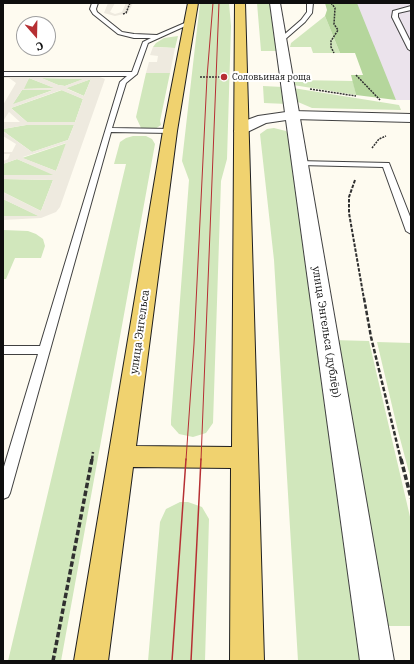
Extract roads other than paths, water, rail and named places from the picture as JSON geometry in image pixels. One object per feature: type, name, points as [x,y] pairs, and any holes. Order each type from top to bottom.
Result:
[{"type":"main road","name":"улица Энгельса","points":[[91,661],[170,131],[193,3]]},
{"type":"main road","points":[[240,3],[239,77],[245,458],[246,661]]},
{"type":"main road","points":[[121,456],[245,458]]},
{"type":"street","name":"улица Энгельса (дублёр)","points":[[275,3],[377,661]]},
{"type":"street","points":[[241,131],[252,123],[263,119],[293,115],[411,118]]},
{"type":"lane","points":[[95,3],[93,8],[95,13],[120,33],[142,37],[159,35]]},
{"type":"lane","points":[[280,41],[303,21],[310,12],[310,3]]},
{"type":"lane","points":[[411,8],[395,12],[395,17],[411,49]]},
{"type":"lane","points":[[3,492],[123,82],[134,74],[143,46],[150,39],[189,23]]},
{"type":"lane","points":[[3,74],[134,74]]},
{"type":"lane","points":[[108,130],[170,131]]},
{"type":"lane","points":[[300,163],[386,165],[411,230]]},
{"type":"lane","points":[[3,350],[44,350]]},
{"type":"tram line","points":[[186,460],[194,344],[207,77],[213,3]]},
{"type":"tram line","points":[[201,460],[219,3]]},
{"type":"tram line","points":[[172,661],[186,459]]},
{"type":"tram line","points":[[191,661],[201,459]]},
{"type":"place","name":"Соловьиная роща","points":[[224,77]]}]
